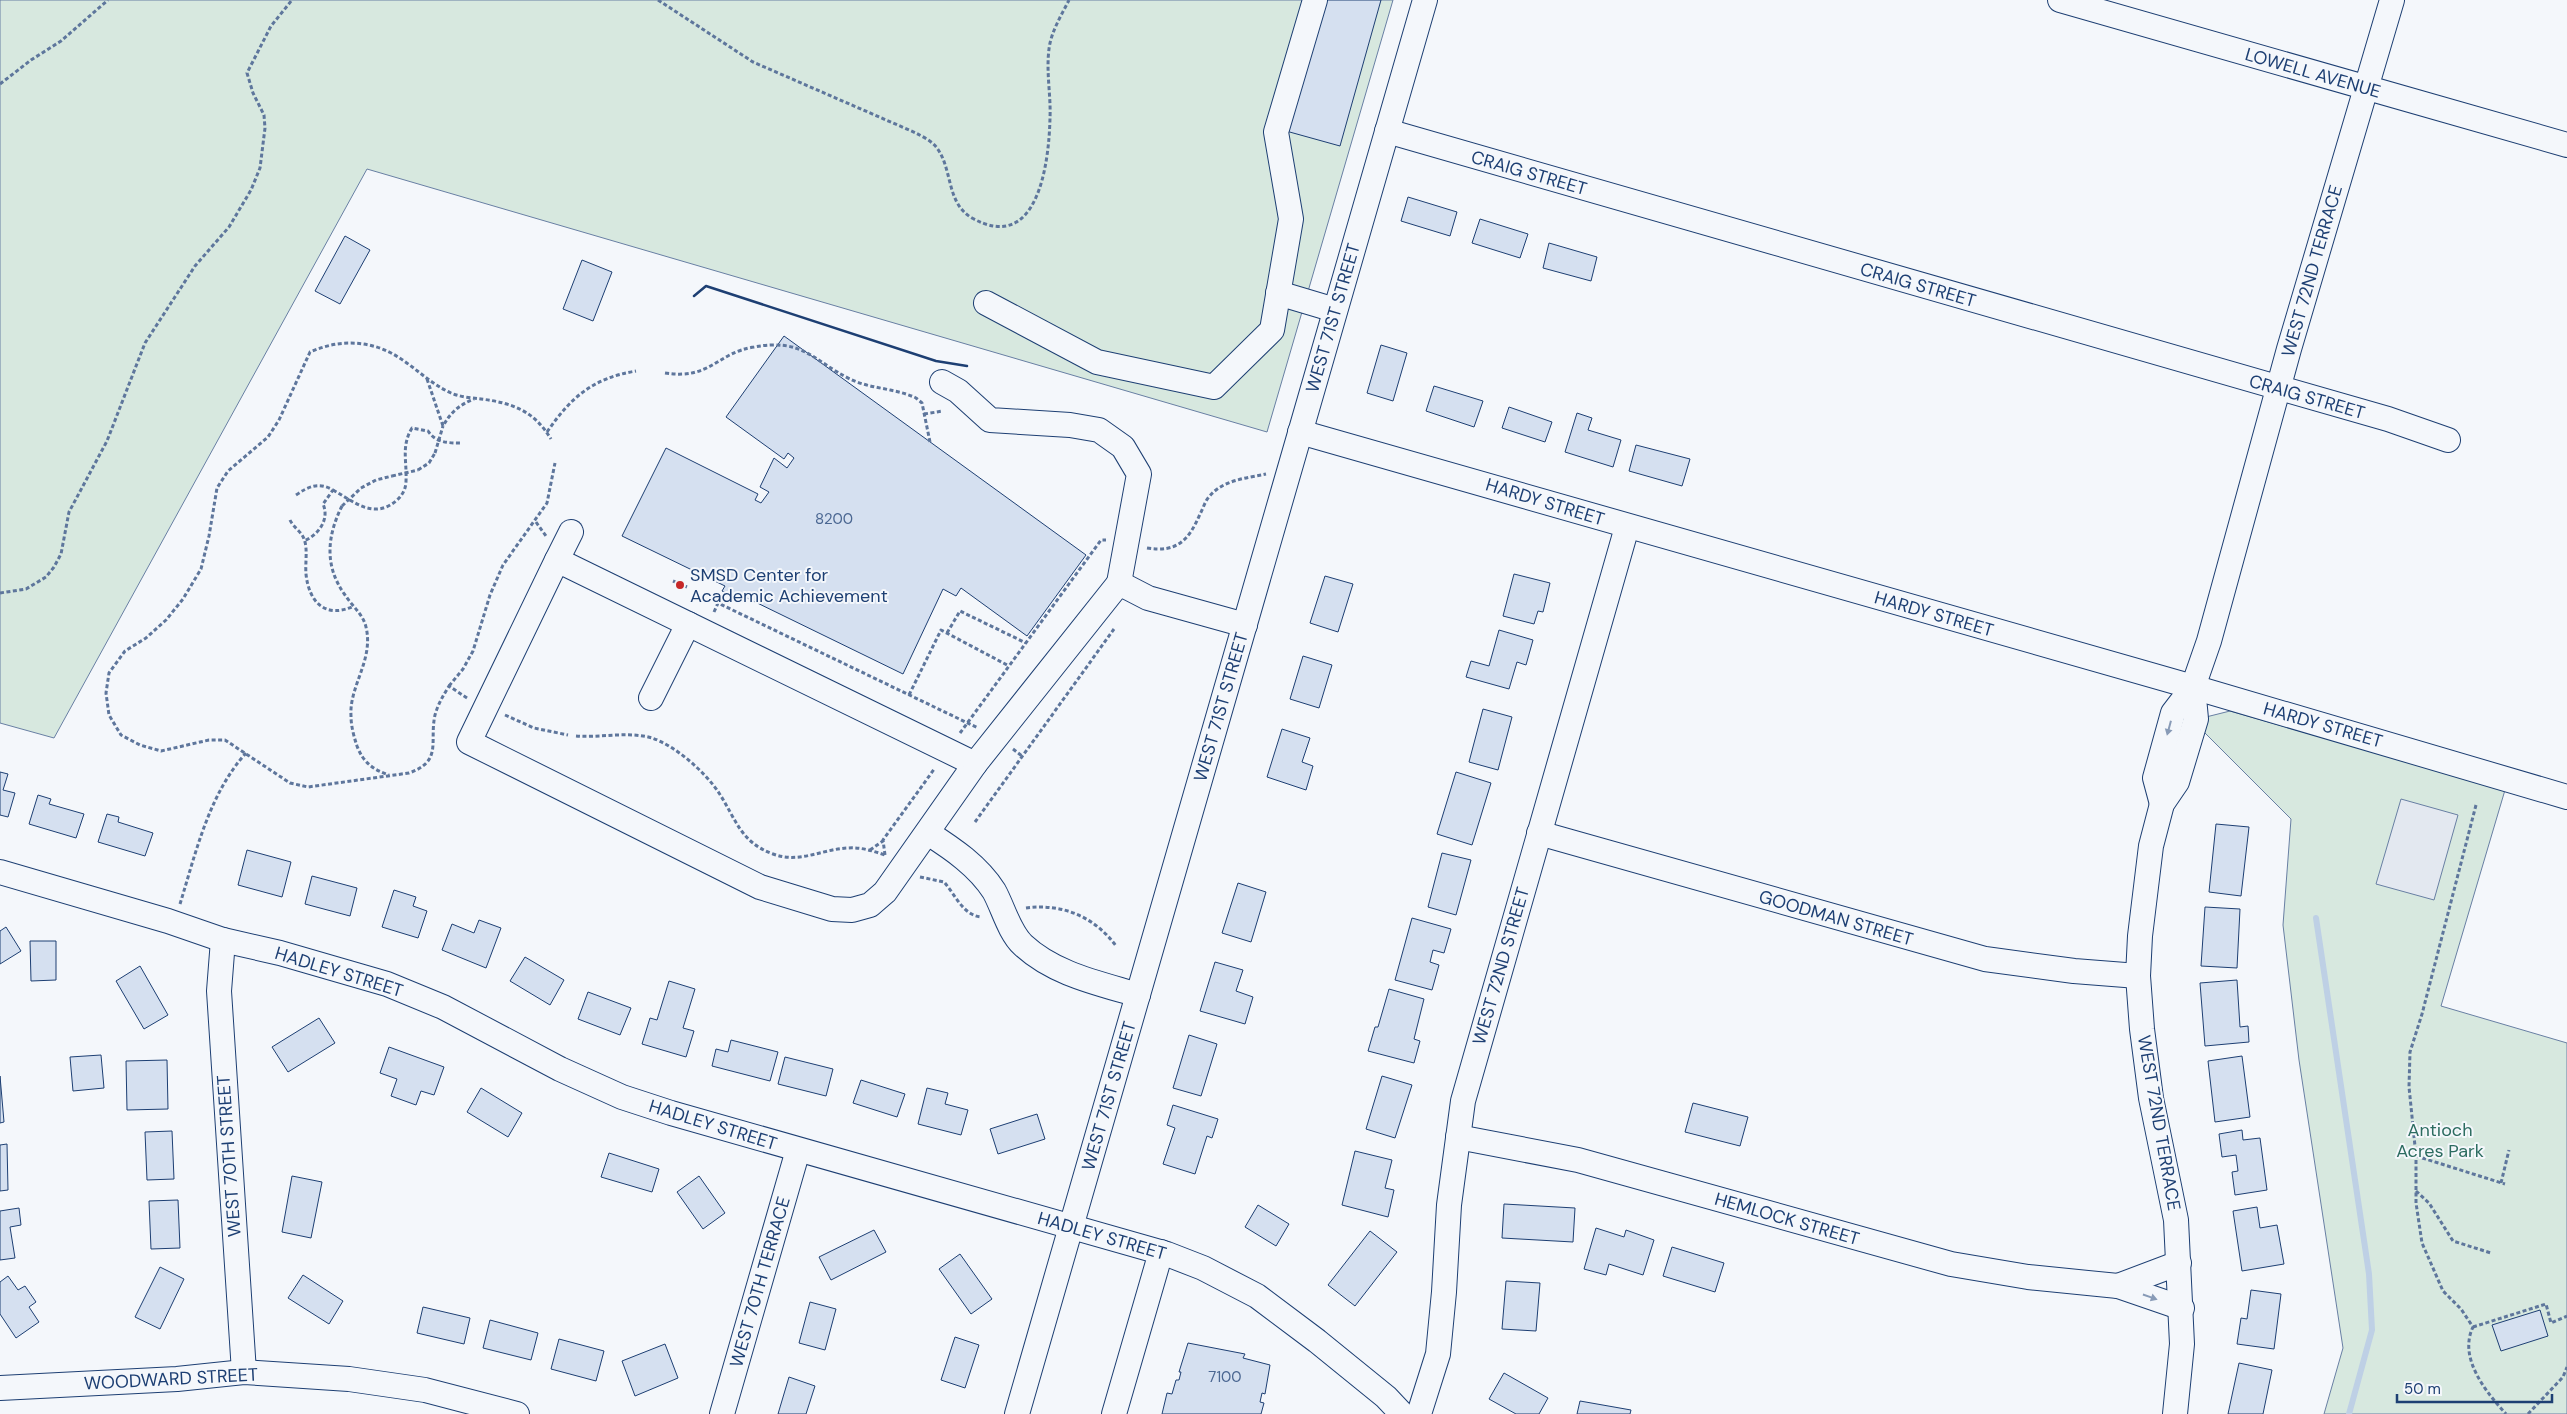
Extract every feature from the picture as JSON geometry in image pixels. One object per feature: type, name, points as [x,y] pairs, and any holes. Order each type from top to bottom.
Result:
[{"type":"street","points":[[986,303],[1097,362],[1214,387],[1272,330],[1291,219],[1276,132],[1315,0]]},
{"type":"street","name":"WEST 71ST STREET","points":[[1017,1414],[1425,0]]},
{"type":"street","name":"LOWELL AVENUE","points":[[2060,0],[2567,145]]},
{"type":"street","name":"WEST 72ND TERRACE","points":[[2175,1414],[2182,1344],[2182,1308],[2176,1220],[2151,1098],[2142,1029],[2138,976],[2140,936],[2152,846],[2162,804],[2177,782],[2196,719],[2193,687],[2214,622],[2289,349],[2392,0]]},
{"type":"street","name":"CRAIG STREET","points":[[1387,131],[2388,419],[2448,440]]},
{"type":"street","points":[[1278,293],[1335,310]]},
{"type":"street","points":[[571,532],[469,742],[760,887],[832,909],[852,910],[870,905],[885,892],[976,764],[1119,583],[1123,555],[1134,511],[1139,474],[1124,447],[1099,430],[1070,425],[990,420],[958,391],[942,382]]},
{"type":"street","name":"HARDY STREET","points":[[1300,432],[1575,510],[1626,527],[2193,687],[2567,797]]},
{"type":"street","name":"WEST 72ND STREET","points":[[1419,1414],[1438,1354],[1449,1205],[1463,1101],[1626,527]]},
{"type":"street","points":[[557,560],[699,623],[976,764]]},
{"type":"street","points":[[1119,583],[1148,598],[1245,625]]},
{"type":"street","points":[[651,698],[699,623]]},
{"type":"street","points":[[928,833],[977,870],[993,891],[1021,943],[1041,959],[1068,973],[1138,995]]},
{"type":"street","name":"GOODMAN STREET","points":[[1539,834],[1985,958],[2074,971],[2138,976]]},
{"type":"street","name":"HADLEY STREET","points":[[0,872],[173,923],[223,940],[305,960],[387,984],[443,1007],[560,1069],[622,1097],[798,1150],[1161,1252],[1203,1268],[1257,1296],[1386,1397],[1402,1414]]},
{"type":"street","name":"WEST 70TH STREET","points":[[223,940],[219,991],[244,1372]]},
{"type":"street","name":"HEMLOCK STREET","points":[[1458,1138],[1578,1160],[1951,1264],[2028,1277],[2118,1286],[2182,1308]]},
{"type":"street","name":"WEST 70TH TERRACE","points":[[722,1414],[798,1150]]},
{"type":"street","points":[[1114,1414],[1161,1252]]},
{"type":"street","name":"HEMLOCK STREET","points":[[2118,1286],[2179,1263]]},
{"type":"street","name":"WOODWARD STREET","points":[[0,1388],[177,1379],[244,1372],[349,1379],[425,1390],[517,1414]]},
{"type":"path","points":[[0,84],[31,60],[61,41],[108,0]]},
{"type":"path","points":[[0,593],[26,589],[46,577],[54,567],[61,554],[69,512],[107,441],[145,343],[195,266],[228,227],[251,190],[260,168],[265,128],[264,115],[253,94],[247,73],[272,26],[292,0]]},
{"type":"path","points":[[658,0],[753,62],[916,133],[930,142],[940,152],[948,174],[952,195],[960,208],[970,217],[984,224],[1000,227],[1012,225],[1023,218],[1038,194],[1047,154],[1050,118],[1047,70],[1049,48],[1055,28],[1069,0]]},
{"type":"path","points":[[551,439],[542,423],[528,413],[512,406],[453,394],[427,379],[403,360],[368,344],[342,342],[328,344],[310,352],[279,420],[268,437],[228,471],[217,488],[201,569],[183,600],[166,620],[146,638],[125,651],[109,673],[106,693],[109,715],[121,735],[140,745],[161,751],[209,740],[225,740],[246,752],[290,783],[308,787],[409,773],[423,768],[432,754],[437,709],[449,686],[463,669],[473,651],[490,595],[503,565],[548,504],[555,463]]},
{"type":"path","points":[[665,373],[683,376],[700,372],[728,356],[752,347],[786,345],[803,350],[850,379],[916,398],[922,403],[930,442]]},
{"type":"path","points":[[547,432],[574,398],[598,381],[616,374],[636,371]]},
{"type":"path","points":[[427,379],[443,426]]},
{"type":"path","points":[[391,775],[378,772],[361,758],[354,732],[351,715],[367,648],[366,627],[362,616],[344,594],[331,567],[329,544],[332,526],[342,506],[361,488],[376,480],[418,470],[429,463],[435,453],[443,426],[449,415],[460,405],[474,398]]},
{"type":"path","points":[[924,414],[944,411]]},
{"type":"path","points":[[296,495],[305,488],[316,485],[325,486],[363,508],[382,509],[397,500],[404,491],[406,483],[405,444],[412,428],[428,431],[435,439],[448,443],[462,443]]},
{"type":"path","points":[[1137,547],[1155,550],[1182,544],[1191,532],[1208,497],[1225,484],[1267,474]]},
{"type":"path","points":[[304,541],[316,536],[322,527],[325,515],[323,504],[333,490]]},
{"type":"path","points":[[290,520],[304,541],[306,576],[309,589],[318,605],[333,612],[342,611],[354,606]]},
{"type":"path","points":[[955,740],[1101,540],[1110,540]]},
{"type":"path","points":[[673,581],[687,587]]},
{"type":"path","points":[[699,623],[718,603],[967,723]]},
{"type":"path","points":[[947,633],[960,611],[1026,643]]},
{"type":"path","points":[[975,822],[1114,629]]},
{"type":"path","points":[[909,695],[941,630],[1009,666]]},
{"type":"path","points":[[449,686],[461,694]]},
{"type":"path","points":[[518,722],[534,728],[568,735]]},
{"type":"path","points":[[576,736],[624,735],[652,738],[689,761],[711,781],[736,825],[759,848],[775,855],[803,858],[814,854],[848,848],[870,850],[893,860]]},
{"type":"path","points":[[173,923],[216,796],[229,772],[246,752]]},
{"type":"path","points":[[1017,752],[1022,756]]},
{"type":"path","points":[[870,850],[883,840],[940,762]]},
{"type":"path","points":[[2473,1327],[2461,1309],[2443,1291],[2425,1251],[2418,1218],[2416,1156],[2410,1087],[2410,1052],[2422,1014],[2476,805]]},
{"type":"path","points":[[883,840],[885,855]]},
{"type":"path","points":[[913,873],[924,878],[944,882],[966,910],[977,916],[991,917]]},
{"type":"path","points":[[1023,908],[1059,908],[1092,920],[1106,932],[1116,946]]},
{"type":"path","points":[[2416,1156],[2503,1183],[2509,1150]]},
{"type":"path","points":[[2416,1190],[2430,1203],[2453,1241],[2491,1252]]},
{"type":"path","points":[[2506,1414],[2488,1394],[2470,1360],[2469,1334],[2473,1327],[2546,1304],[2550,1323],[2567,1316]]},
{"type":"path","points":[[2528,1414],[2563,1377],[2567,1367]]},
{"type":"green space","points":[[0,0],[1393,0],[1267,432],[367,169],[54,738],[0,723]]},
{"type":"green space","name":"Antioch Acres Park","points":[[2230,711],[2505,790],[2441,1006],[2567,1043],[2567,1414],[2324,1414],[2343,1348],[2299,1060],[2283,925],[2291,819],[2202,730],[2206,717]]},
{"type":"shaded area","points":[[2401,799],[2458,815],[2434,900],[2376,884]]},
{"type":"building","points":[[1324,0],[1381,0],[1340,146],[1286,131]]},
{"type":"building","points":[[1408,197],[1457,212],[1450,236],[1401,221]]},
{"type":"building","points":[[1480,219],[1528,234],[1520,258],[1472,243]]},
{"type":"building","points":[[345,236],[370,250],[340,304],[315,291]]},
{"type":"building","points":[[1549,243],[1597,257],[1591,281],[1543,268]]},
{"type":"building","points":[[582,260],[612,272],[593,321],[563,309]]},
{"type":"building","name":"SMSD Center for Academic Achievement","points":[[784,336],[1086,555],[1027,636],[961,588],[956,596],[943,589],[903,674],[745,597],[743,601],[722,591],[725,586],[622,536],[666,448],[758,494],[755,500],[761,503],[769,492],[760,487],[774,458],[787,468],[794,458],[788,453],[784,459],[726,417]]},
{"type":"building","points":[[1381,345],[1407,353],[1393,401],[1367,393]]},
{"type":"building","points":[[1434,386],[1483,401],[1474,427],[1426,411]]},
{"type":"building","points":[[1509,407],[1552,422],[1545,442],[1502,428]]},
{"type":"building","points":[[1577,413],[1592,418],[1588,430],[1621,440],[1613,467],[1565,452]]},
{"type":"building","points":[[1636,445],[1690,459],[1682,486],[1629,471]]},
{"type":"building","points":[[1514,574],[1550,583],[1543,612],[1538,611],[1534,624],[1503,616]]},
{"type":"building","points":[[1325,576],[1353,584],[1338,632],[1310,623]]},
{"type":"building","points":[[1499,630],[1533,640],[1526,665],[1517,662],[1509,689],[1466,677],[1471,661],[1489,666]]},
{"type":"building","points":[[1303,656],[1332,665],[1319,708],[1290,699]]},
{"type":"building","points":[[1483,709],[1512,717],[1498,770],[1469,762]]},
{"type":"building","points":[[1282,729],[1310,738],[1302,762],[1313,766],[1306,790],[1267,777]]},
{"type":"building","points":[[0,772],[8,774],[3,790],[15,793],[8,817],[0,815]]},
{"type":"building","points":[[1456,772],[1491,783],[1472,845],[1437,834]]},
{"type":"building","points":[[38,795],[51,799],[49,804],[84,814],[76,838],[29,824]]},
{"type":"building","points":[[107,814],[119,817],[118,822],[153,833],[145,856],[98,842]]},
{"type":"building","points":[[2216,824],[2249,827],[2241,896],[2209,892]]},
{"type":"building","points":[[247,850],[291,862],[282,897],[238,885]]},
{"type":"building","points":[[1442,853],[1471,860],[1456,915],[1428,907]]},
{"type":"building","points":[[312,876],[357,888],[350,916],[305,904]]},
{"type":"building","points":[[1238,883],[1266,892],[1251,942],[1222,933]]},
{"type":"building","points":[[394,890],[416,897],[413,906],[427,911],[418,938],[382,927]]},
{"type":"building","points":[[2205,907],[2240,909],[2237,968],[2201,966]]},
{"type":"building","points":[[1412,918],[1451,929],[1444,953],[1433,950],[1430,962],[1439,965],[1432,990],[1395,980]]},
{"type":"building","points":[[479,920],[501,928],[486,968],[442,950],[452,924],[474,933]]},
{"type":"building","points":[[6,927],[21,951],[0,964],[0,931]]},
{"type":"building","points":[[30,941],[56,941],[56,980],[31,981]]},
{"type":"building","points":[[525,957],[564,980],[550,1005],[510,981]]},
{"type":"building","points":[[1215,962],[1243,970],[1236,991],[1253,997],[1245,1024],[1200,1011]]},
{"type":"building","points":[[140,966],[168,1015],[144,1029],[116,981]]},
{"type":"building","points":[[2237,980],[2240,1027],[2248,1026],[2249,1042],[2205,1046],[2200,983]]},
{"type":"building","points":[[669,981],[695,989],[683,1028],[694,1031],[686,1057],[642,1044],[650,1018],[657,1020]]},
{"type":"building","points":[[1389,989],[1424,999],[1414,1039],[1420,1041],[1414,1063],[1368,1051],[1375,1027],[1378,1027]]},
{"type":"building","points":[[588,992],[631,1008],[620,1035],[578,1019]]},
{"type":"building","points":[[319,1018],[335,1043],[288,1072],[272,1047]]},
{"type":"building","points":[[1189,1035],[1217,1044],[1201,1096],[1173,1088]]},
{"type":"building","points":[[731,1040],[778,1052],[770,1081],[712,1066],[716,1049],[728,1052]]},
{"type":"building","points":[[389,1047],[444,1067],[434,1095],[421,1091],[416,1105],[391,1096],[397,1079],[380,1073]]},
{"type":"building","points":[[101,1055],[104,1088],[73,1091],[70,1057]]},
{"type":"building","points":[[2242,1056],[2250,1117],[2215,1122],[2208,1061]]},
{"type":"building","points":[[785,1057],[833,1069],[826,1096],[778,1084]]},
{"type":"building","points":[[167,1060],[168,1109],[127,1110],[126,1061]]},
{"type":"building","points":[[0,1076],[4,1122],[0,1123]]},
{"type":"building","points":[[1382,1076],[1412,1085],[1395,1138],[1366,1129]]},
{"type":"building","points":[[861,1080],[905,1094],[897,1117],[853,1103]]},
{"type":"building","points":[[481,1088],[522,1113],[508,1137],[467,1112]]},
{"type":"building","points":[[927,1088],[948,1093],[945,1104],[968,1110],[961,1135],[918,1124]]},
{"type":"building","points":[[1693,1103],[1748,1117],[1740,1146],[1685,1132]]},
{"type":"building","points":[[1173,1105],[1218,1119],[1212,1138],[1207,1136],[1195,1174],[1163,1164],[1175,1128],[1167,1125]]},
{"type":"building","points":[[1037,1114],[1045,1139],[998,1154],[990,1129]]},
{"type":"building","points":[[2242,1130],[2243,1140],[2260,1138],[2267,1190],[2235,1195],[2232,1172],[2238,1171],[2236,1155],[2222,1157],[2219,1134]]},
{"type":"building","points":[[172,1131],[174,1179],[147,1180],[145,1132]]},
{"type":"building","points":[[7,1144],[8,1190],[0,1191],[0,1145]]},
{"type":"building","points":[[1355,1151],[1392,1160],[1385,1188],[1394,1190],[1388,1217],[1342,1205]]},
{"type":"building","points":[[609,1153],[659,1169],[652,1192],[601,1177]]},
{"type":"building","points":[[292,1176],[322,1182],[311,1238],[282,1232]]},
{"type":"building","points":[[699,1176],[725,1213],[703,1229],[677,1192]]},
{"type":"building","points":[[178,1200],[180,1248],[151,1249],[149,1201]]},
{"type":"building","points":[[1504,1204],[1575,1208],[1573,1242],[1502,1238]]},
{"type":"building","points":[[1258,1205],[1289,1224],[1276,1246],[1245,1227]]},
{"type":"building","points":[[2257,1207],[2260,1228],[2277,1225],[2284,1264],[2242,1271],[2233,1211]]},
{"type":"building","points":[[19,1208],[21,1225],[10,1227],[15,1258],[0,1260],[0,1211]]},
{"type":"building","points":[[1596,1228],[1624,1237],[1626,1230],[1654,1240],[1643,1275],[1609,1264],[1606,1275],[1584,1269]]},
{"type":"building","points":[[874,1230],[886,1252],[831,1280],[819,1257]]},
{"type":"building","points":[[1370,1231],[1397,1252],[1355,1306],[1328,1285]]},
{"type":"building","points":[[1672,1247],[1724,1263],[1715,1292],[1663,1276]]},
{"type":"building","points":[[960,1254],[992,1299],[971,1314],[939,1269]]},
{"type":"building","points":[[160,1267],[184,1279],[160,1329],[135,1317]]},
{"type":"building","points":[[303,1275],[343,1301],[329,1324],[288,1298]]},
{"type":"building","points":[[8,1276],[18,1290],[25,1286],[36,1302],[29,1307],[39,1322],[16,1338],[0,1314],[0,1282]]},
{"type":"building","points":[[1506,1281],[1540,1283],[1536,1331],[1502,1329]]},
{"type":"building","points":[[2251,1290],[2281,1294],[2274,1349],[2237,1344],[2241,1318],[2247,1319]]},
{"type":"building","points":[[810,1302],[836,1309],[825,1350],[799,1343]]},
{"type":"building","points":[[423,1307],[470,1318],[464,1344],[417,1333]]},
{"type":"building","points":[[2540,1310],[2548,1336],[2501,1351],[2492,1325]]},
{"type":"building","points":[[490,1320],[538,1333],[531,1360],[483,1348]]},
{"type":"building","points":[[955,1337],[979,1345],[965,1388],[941,1380]]},
{"type":"building","points":[[559,1339],[604,1351],[596,1381],[551,1369]]},
{"type":"building","points":[[1188,1343],[1245,1354],[1243,1358],[1270,1365],[1265,1394],[1262,1393],[1260,1402],[1264,1403],[1261,1414],[1162,1414],[1167,1393],[1172,1394],[1176,1380],[1179,1380],[1181,1372],[1179,1372]]},
{"type":"building","points":[[665,1344],[678,1378],[635,1396],[622,1361]]},
{"type":"building","points":[[2239,1363],[2272,1370],[2263,1414],[2228,1414]]},
{"type":"building","points":[[1504,1373],[1548,1398],[1539,1414],[1516,1414],[1489,1399]]},
{"type":"building","points":[[789,1377],[815,1386],[806,1414],[778,1414]]},
{"type":"building","points":[[1580,1401],[1631,1410],[1630,1414],[1577,1414]]},
{"type":"waterway","points":[[2316,918],[2369,1274],[2372,1330],[2349,1414]]},
{"type":"wall","points":[[694,296],[706,286],[936,361],[967,366]]},
{"type":"place","name":"SMSD Center for Academic Achievement","points":[[680,585]]}]
